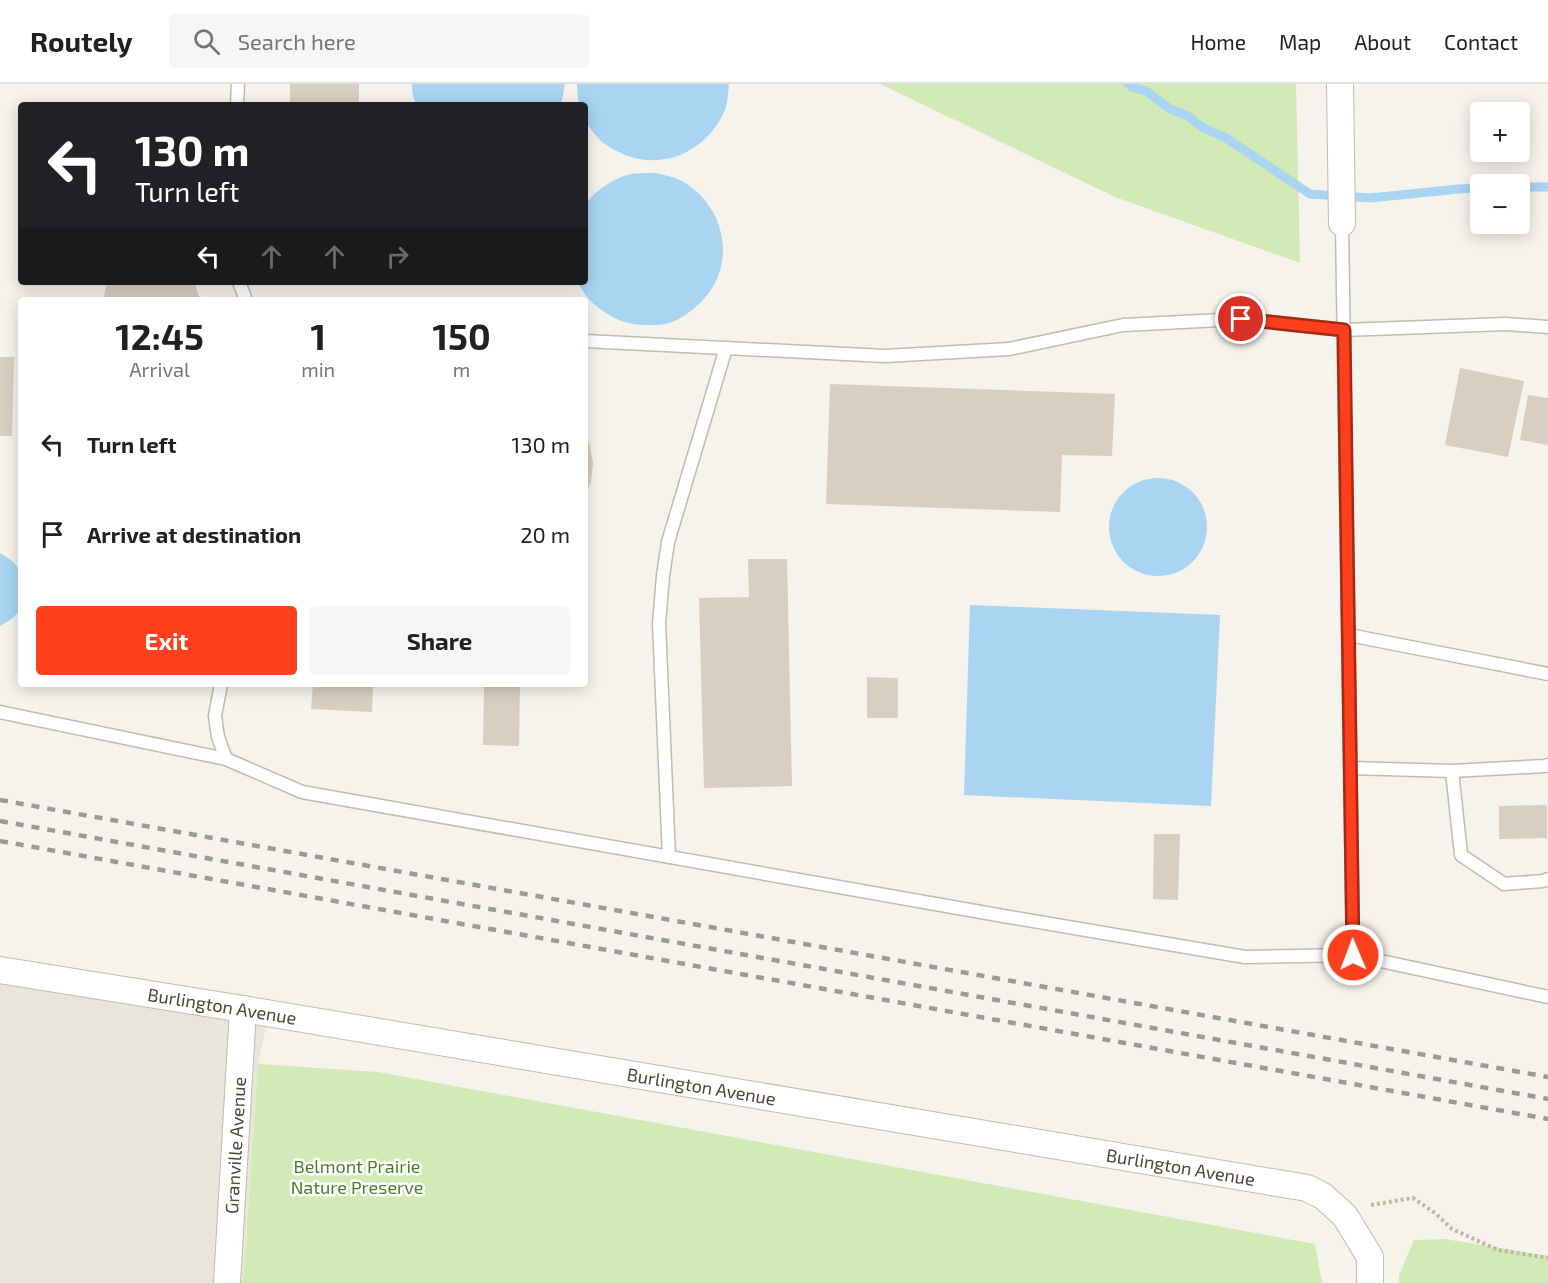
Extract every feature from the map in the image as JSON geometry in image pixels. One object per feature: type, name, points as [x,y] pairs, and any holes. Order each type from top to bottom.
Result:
[{"type":"street","points":[[1340,84],[1342,223]]},
{"type":"street","name":"Burlington Avenue","points":[[0,970],[1306,1188],[1323,1196],[1342,1213],[1358,1236],[1370,1257],[1370,1283]]},
{"type":"street","name":"Granville Avenue","points":[[227,1283],[243,1009]]},
{"type":"lane","points":[[237,102],[238,84]]},
{"type":"lane","points":[[1342,223],[1353,955]]},
{"type":"lane","points":[[588,341],[885,356],[1009,349],[1123,325],[1241,319],[1344,330],[1506,324],[1548,327]]},
{"type":"lane","points":[[669,857],[659,623],[663,576],[668,542],[726,348]]},
{"type":"lane","points":[[1349,635],[1548,674]]},
{"type":"lane","points":[[220,687],[215,716],[218,737],[226,759]]},
{"type":"lane","points":[[0,712],[226,759],[302,792],[1245,957],[1353,955],[1548,997]]},
{"type":"lane","points":[[1351,768],[1452,771],[1548,765]]},
{"type":"lane","points":[[1452,771],[1461,855],[1504,884],[1548,879]]},
{"type":"path","points":[[1342,1213],[1413,1198],[1435,1213],[1452,1229],[1498,1250],[1548,1258]]},
{"type":"shaded area","points":[[0,983],[266,1026],[258,1064],[243,1283],[0,1283]]},
{"type":"green space","points":[[880,84],[1296,84],[1300,263],[1115,197]]},
{"type":"green space","name":"Belmont Prairie Nature Preserve","points":[[258,1064],[378,1072],[1315,1244],[1322,1283],[243,1283]]},
{"type":"green space","points":[[1445,1239],[1548,1256],[1548,1283],[1399,1283],[1399,1275],[1414,1240]]},
{"type":"water","points":[[412,84],[565,84],[562,102],[415,102]]},
{"type":"water","points":[[577,84],[729,84],[724,111],[718,124],[709,135],[682,154],[657,160],[630,157],[605,144],[588,125],[588,102],[579,102]]},
{"type":"water","points":[[655,173],[682,181],[709,205],[722,237],[723,254],[720,271],[713,287],[694,309],[666,324],[635,324],[619,320],[600,309],[587,297],[580,285],[588,285],[588,201],[605,186],[630,174]]},
{"type":"water","points":[[1158,478],[1177,482],[1192,493],[1203,508],[1207,527],[1203,546],[1192,561],[1177,572],[1158,576],[1139,572],[1124,561],[1113,546],[1109,527],[1113,508],[1124,493],[1139,482]]},
{"type":"water","points":[[0,553],[18,568],[18,611],[0,626]]},
{"type":"water","points":[[970,605],[1220,615],[1211,806],[964,795]]},
{"type":"building","points":[[290,84],[359,84],[359,102],[290,102]]},
{"type":"building","points":[[107,285],[195,285],[199,296],[104,297]]},
{"type":"building","points":[[0,357],[14,357],[12,436],[0,436]]},
{"type":"building","points":[[1460,368],[1524,381],[1508,457],[1445,445]]},
{"type":"building","points":[[830,384],[1115,394],[1112,456],[1062,455],[1060,512],[826,504]]},
{"type":"building","points":[[1528,395],[1548,398],[1548,445],[1520,440]]},
{"type":"building","points":[[588,442],[593,462],[591,482],[588,488]]},
{"type":"building","points":[[748,559],[787,559],[792,786],[704,788],[699,598],[749,597]]},
{"type":"building","points":[[867,677],[898,678],[898,718],[867,718]]},
{"type":"building","points":[[313,687],[373,687],[372,712],[311,709]]},
{"type":"building","points":[[484,687],[520,687],[519,746],[483,745]]},
{"type":"building","points":[[1547,805],[1547,838],[1499,839],[1499,806]]},
{"type":"building","points":[[1154,834],[1180,834],[1178,900],[1153,899]]},
{"type":"waterway","points":[[1128,84],[1146,91],[1170,109],[1188,116],[1202,127],[1226,138],[1310,194],[1370,198],[1470,188]]},
{"type":"waterway","points":[[1530,187],[1548,187]]},
{"type":"railway","points":[[0,800],[1548,1077]]},
{"type":"railway","points":[[0,821],[1548,1099]]},
{"type":"railway","points":[[0,841],[1548,1119]]},
{"type":"route","points":[[1241,319],[1344,330],[1353,955]]}]
